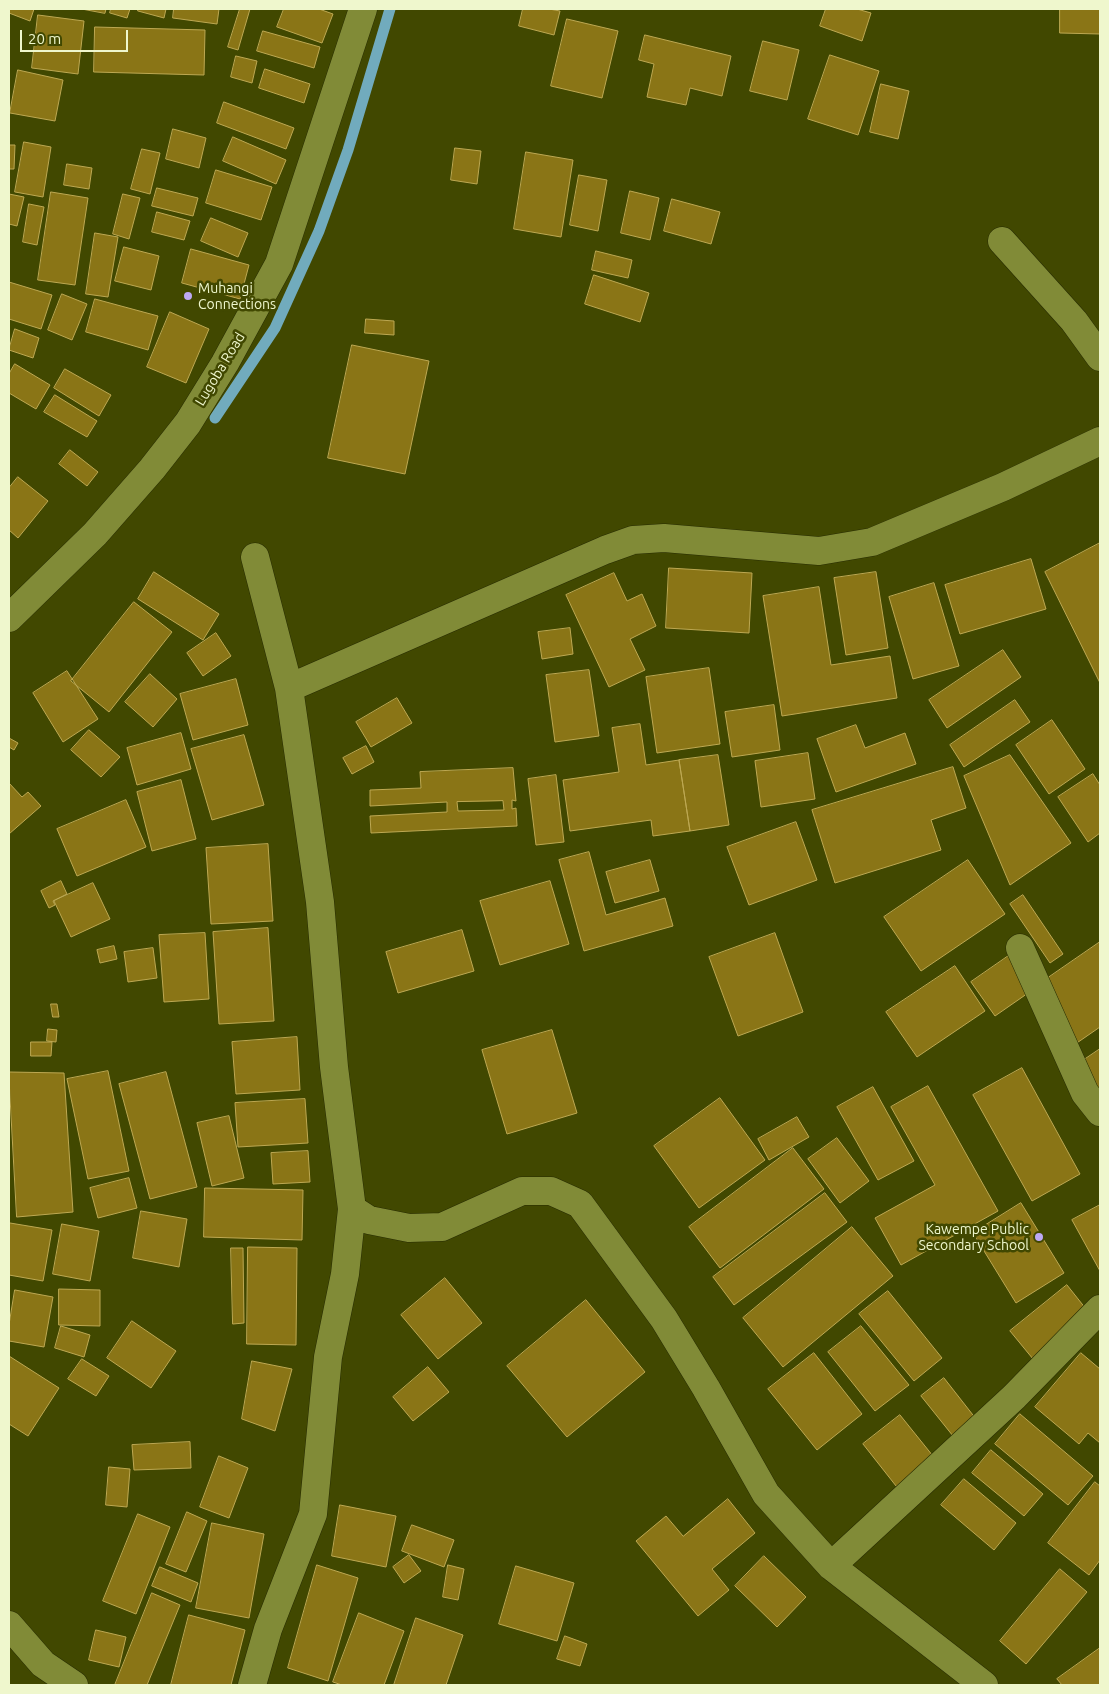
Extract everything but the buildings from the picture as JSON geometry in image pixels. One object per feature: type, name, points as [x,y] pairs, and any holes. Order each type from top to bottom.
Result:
[{"type":"street","name":"Lugoba Road","points":[[9,618],[95,534],[152,469],[188,423],[226,363],[279,264],[363,9]]},
{"type":"street","points":[[1002,241],[1074,321],[1100,357]]},
{"type":"street","points":[[289,688],[605,550],[633,540],[664,538],[820,551],[872,542],[1003,487],[1100,440]]},
{"type":"street","points":[[252,1685],[268,1629],[314,1514],[328,1357],[345,1274],[352,1210],[334,1067],[320,902],[289,688],[255,557]]},
{"type":"street","points":[[1020,948],[1085,1093],[1100,1112]]},
{"type":"street","points":[[352,1210],[369,1220],[409,1228],[442,1227],[522,1191],[551,1191],[580,1204],[664,1319],[706,1388],[766,1494],[831,1566],[984,1685]]},
{"type":"street","points":[[831,1566],[1014,1397],[1100,1309]]},
{"type":"street","points":[[9,1625],[43,1664],[74,1685]]},
{"type":"waterway","points":[[215,418],[275,328],[319,231],[348,150],[390,9]]},
{"type":"place","name":"Muhangi Connections","points":[[188,296]]},
{"type":"place","name":"Kawempe Public Secondary School","points":[[1039,1237]]}]
